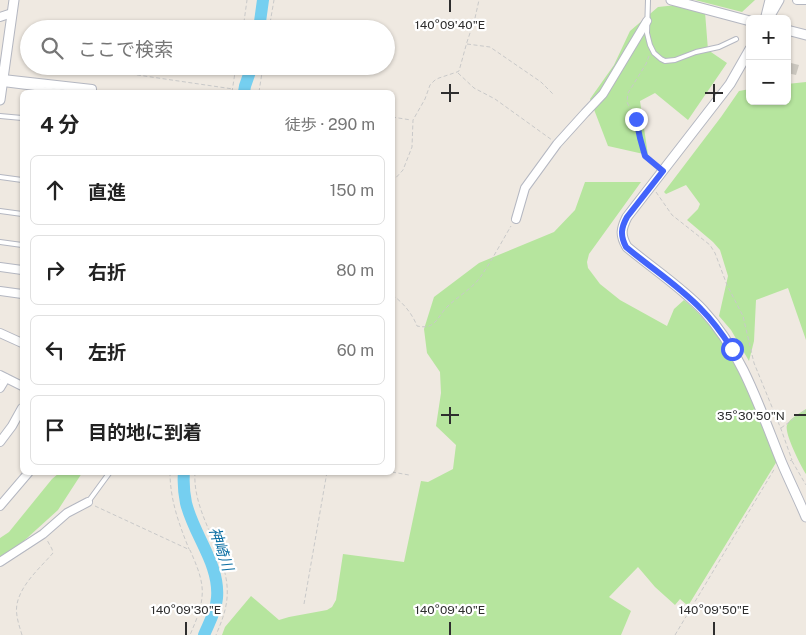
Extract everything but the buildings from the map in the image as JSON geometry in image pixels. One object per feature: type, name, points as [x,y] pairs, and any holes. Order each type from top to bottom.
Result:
[{"type":"street","points":[[0,100],[14,0]]},
{"type":"street","points":[[671,0],[692,2],[746,20]]},
{"type":"street","points":[[767,15],[769,0]]},
{"type":"street","points":[[770,15],[779,0]]},
{"type":"street","points":[[797,0],[806,0]]},
{"type":"street","points":[[0,16],[12,13]]},
{"type":"street","points":[[516,219],[525,188],[558,144],[603,94],[647,21]]},
{"type":"street","points":[[791,31],[806,35]]},
{"type":"street","points":[[746,56],[730,84],[627,217],[621,233],[626,247],[682,290],[722,333],[758,403],[782,464],[806,517]]},
{"type":"street","points":[[3,81],[92,90]]},
{"type":"street","points":[[0,268],[20,270]]},
{"type":"street","points":[[0,291],[20,294]]},
{"type":"street","points":[[0,333],[20,342]]},
{"type":"street","points":[[0,388],[3,377],[20,385]]},
{"type":"street","points":[[0,442],[20,412]]},
{"type":"street","points":[[0,506],[27,475]]},
{"type":"street","points":[[0,562],[43,534],[67,513],[88,502]]},
{"type":"lane","points":[[648,0],[647,33],[650,45],[660,59],[665,61],[675,60],[696,52],[719,47],[736,39]]},
{"type":"lane","points":[[3,81],[56,90]]},
{"type":"lane","points":[[0,116],[20,118]]},
{"type":"lane","points":[[0,177],[20,180]]},
{"type":"lane","points":[[0,211],[20,214]]},
{"type":"lane","points":[[0,242],[20,245]]},
{"type":"lane","points":[[88,502],[108,475]]},
{"type":"path","points":[[245,20],[248,0]]},
{"type":"path","points":[[271,20],[274,0]]},
{"type":"path","points":[[395,179],[403,170],[412,147],[412,120],[425,99],[432,82],[457,72],[460,68],[479,0]]},
{"type":"path","points":[[466,44],[490,47],[542,82],[554,95]]},
{"type":"path","points":[[650,45],[646,64],[628,93],[627,102],[636,119],[645,156],[663,171]]},
{"type":"path","points":[[457,72],[474,88],[495,99],[558,144]]},
{"type":"path","points":[[138,75],[233,89],[235,75]]},
{"type":"path","points":[[259,90],[262,75]]},
{"type":"path","points":[[395,117],[412,120]]},
{"type":"path","points":[[650,187],[658,194],[672,215],[710,245],[715,253],[727,285],[743,316],[754,363],[792,460],[806,485]]},
{"type":"path","points":[[395,297],[398,298],[414,318],[417,326],[432,326],[446,308],[478,280],[516,219]]},
{"type":"path","points":[[781,429],[806,410]]},
{"type":"path","points":[[675,635],[775,468],[792,460]]},
{"type":"path","points":[[395,473],[409,475]]},
{"type":"path","points":[[170,475],[172,502],[201,579],[203,593],[199,613],[190,635]]},
{"type":"path","points":[[196,475],[195,485],[198,500],[223,565],[227,585],[225,612],[216,635]]},
{"type":"path","points":[[304,604],[326,475]]},
{"type":"path","points":[[88,502],[190,550]]},
{"type":"path","points":[[22,635],[17,615],[17,603],[24,586],[53,553],[43,534]]},
{"type":"green space","points":[[695,0],[755,0],[742,12]]},
{"type":"green space","points":[[677,5],[705,12],[708,50],[727,63],[688,120],[655,93],[640,101],[648,155],[608,146],[590,99],[614,65],[630,31],[658,7]]},
{"type":"green space","points":[[806,82],[806,340],[788,288],[756,300],[754,341],[749,361],[731,330],[719,316],[728,276],[720,250],[687,220],[698,209],[700,204],[686,185],[666,194],[664,192],[739,91],[746,90],[746,105],[791,105],[791,84]]},
{"type":"green space","points":[[585,182],[641,182],[589,254],[588,268],[600,284],[620,300],[667,326],[674,309],[684,300],[707,322],[725,346],[746,386],[777,461],[688,606],[680,599],[675,605],[655,587],[638,567],[609,597],[631,611],[621,635],[222,635],[225,627],[251,596],[279,620],[327,610],[332,607],[336,600],[343,554],[404,562],[421,481],[428,482],[453,469],[456,445],[436,426],[441,393],[440,372],[427,353],[424,329],[434,297],[479,263],[554,232],[575,210]]},
{"type":"green space","points":[[806,409],[806,474],[788,435],[787,425],[790,420]]},
{"type":"green space","points":[[57,475],[81,475],[58,510],[5,558],[0,566],[0,538],[9,532]]},
{"type":"waterway","name":"神崎川","points":[[260,20],[263,0]]},
{"type":"waterway","name":"神崎川","points":[[244,90],[249,75]]},
{"type":"waterway","name":"神崎川","points":[[184,475],[186,503],[211,562],[217,586],[215,608],[204,635]]},
{"type":"route","points":[[636,119],[645,156],[663,171],[627,217],[621,233],[623,240],[626,247],[682,290],[703,310],[722,333],[732,349]]}]
